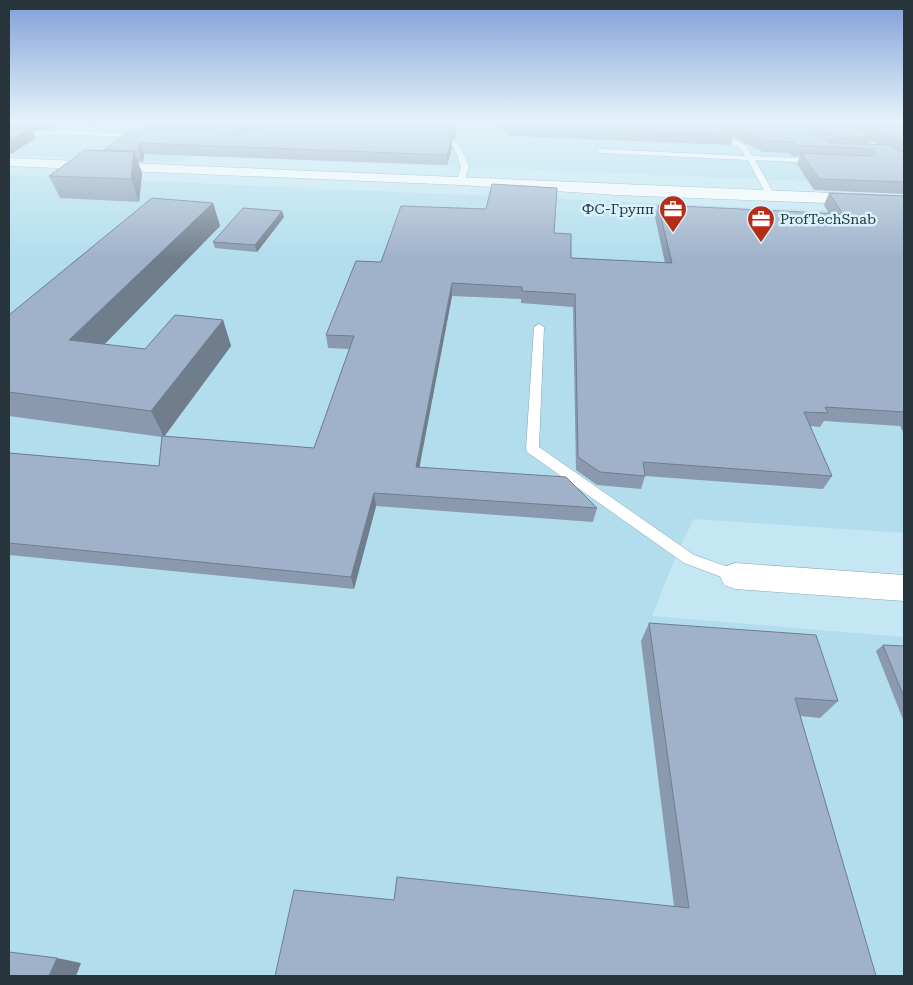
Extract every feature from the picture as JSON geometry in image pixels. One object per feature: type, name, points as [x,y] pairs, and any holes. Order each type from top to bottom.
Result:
[{"type":"street","points":[[127,167],[904,201]]},
{"type":"street","points":[[735,576],[904,588]]},
{"type":"lane","points":[[462,181],[465,167]]},
{"type":"lane","points":[[755,167],[771,196]]},
{"type":"lane","points":[[539,327],[532,450],[690,559],[735,576]]},
{"type":"shaded area","points":[[462,167],[904,167],[904,185]]},
{"type":"shaded area","points":[[9,175],[904,214],[904,533],[694,519],[678,551],[652,616],[904,637],[904,976],[9,976]]},
{"type":"building","points":[[62,167],[132,167],[131,179],[49,176]]},
{"type":"building","points":[[811,167],[904,167],[904,182],[819,179]]},
{"type":"building","points":[[492,184],[557,188],[554,233],[571,234],[571,258],[672,263],[658,205],[843,214],[829,193],[904,196],[904,412],[825,407],[828,413],[804,412],[832,476],[643,462],[645,476],[600,472],[578,457],[575,294],[522,291],[522,287],[452,283],[416,467],[566,477],[597,508],[374,493],[351,577],[9,543],[9,453],[159,466],[162,436],[314,448],[354,336],[326,335],[356,261],[381,262],[401,206],[486,209]]},
{"type":"building","points":[[152,198],[213,203],[69,340],[145,349],[175,315],[223,320],[151,411],[9,392],[9,315]]},
{"type":"building","points":[[243,208],[282,211],[255,245],[213,242]]},
{"type":"building","points":[[649,623],[816,635],[838,701],[795,698],[876,976],[275,976],[294,890],[394,900],[397,877],[689,908]]},
{"type":"building","points":[[883,645],[904,646],[904,697]]},
{"type":"building","points":[[9,952],[57,958],[49,976],[9,976]]},
{"type":"place","name":"ФС-Групп","points":[[673,233]]},
{"type":"place","name":"ProfTechSnab","points":[[761,243]]}]
